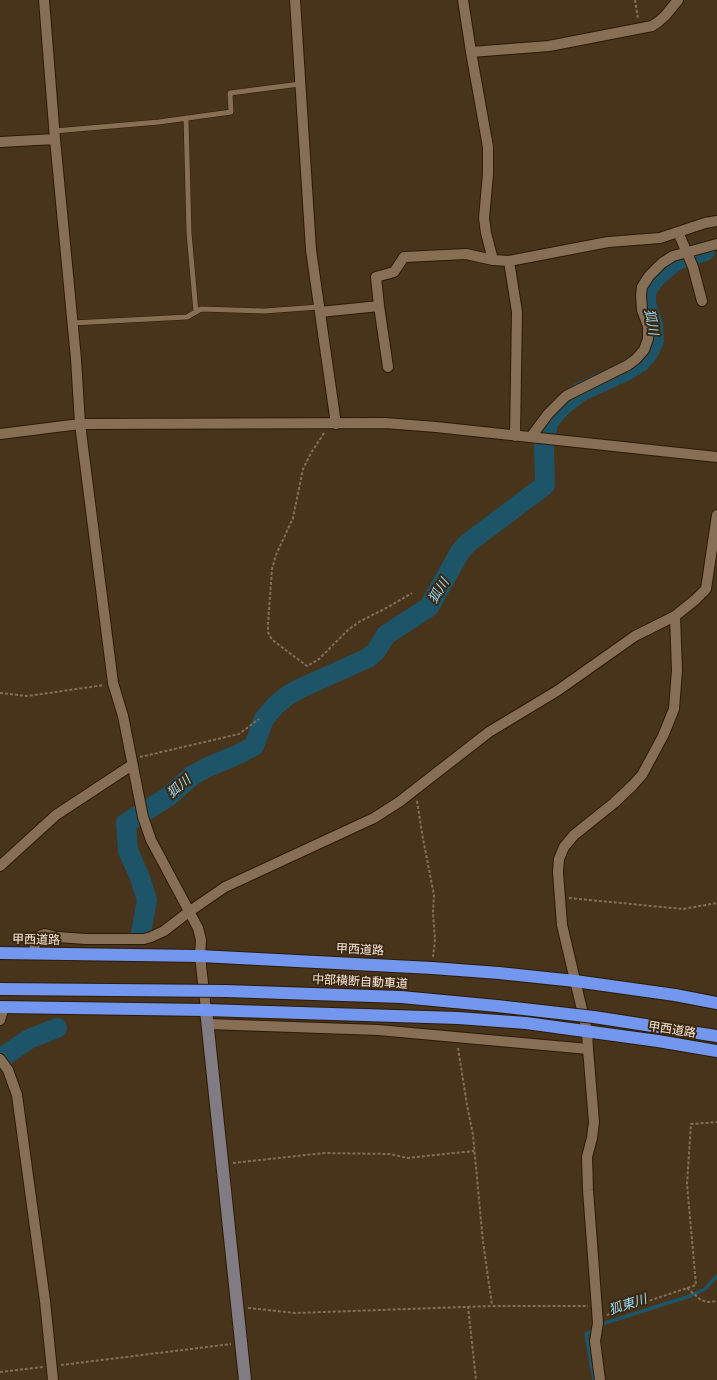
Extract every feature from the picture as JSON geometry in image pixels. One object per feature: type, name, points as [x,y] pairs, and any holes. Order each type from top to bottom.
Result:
[{"type":"highway","name":"甲西道路","points":[[0,953],[200,956],[432,968],[575,981],[717,1003]]},
{"type":"highway","name":"中部横断自動車道","points":[[0,989],[226,991],[401,997],[594,1017],[717,1036]]},
{"type":"highway","name":"甲西道路","points":[[2,1007],[206,1010],[458,1018],[526,1024],[658,1041],[717,1051]]},
{"type":"street","points":[[44,0],[76,359],[80,424],[113,683],[123,716],[143,817],[151,840],[198,928],[245,1380]]},
{"type":"street","points":[[295,0],[311,250],[320,310],[333,424]]},
{"type":"street","points":[[463,0],[470,52],[488,147],[488,174],[484,218],[493,260]]},
{"type":"street","points":[[470,52],[549,46],[652,26],[658,22],[678,0]]},
{"type":"street","points":[[0,142],[55,135]]},
{"type":"street","points":[[388,367],[376,277],[394,272],[404,258],[466,254],[493,260],[510,261],[608,242],[660,238],[705,223],[717,221]]},
{"type":"street","points":[[678,232],[687,252],[702,301]]},
{"type":"street","points":[[531,437],[548,414],[566,396],[628,365],[644,350],[648,339],[648,326],[642,310],[641,295],[642,287],[649,276],[662,263],[673,256],[717,244]]},
{"type":"street","points":[[510,261],[517,312],[515,436]]},
{"type":"street","points":[[320,310],[379,306]]},
{"type":"street","points":[[0,434],[80,424],[385,423],[717,457]]},
{"type":"street","points":[[34,954],[35,942],[39,936],[45,934],[57,937],[86,939],[144,939],[164,931],[225,887],[374,818],[415,790],[489,732],[557,691],[635,636],[675,616],[695,600],[706,589],[717,515]]},
{"type":"street","points":[[600,1380],[595,1340],[598,1320],[588,1190],[587,1157],[594,1122],[587,1032],[562,925],[558,872],[559,859],[564,847],[574,835],[614,803],[642,775],[662,736],[674,708],[677,670],[675,616]]},
{"type":"street","points":[[0,866],[56,815],[132,762]]},
{"type":"street","points":[[0,1020],[2,1007]]},
{"type":"street","points":[[208,1024],[378,1030],[588,1050]]},
{"type":"street","points":[[0,1059],[8,1070],[17,1095],[45,1302],[53,1380]]},
{"type":"lane","points":[[55,135],[231,112],[230,93],[300,84]]},
{"type":"lane","points":[[186,118],[189,233],[196,312]]},
{"type":"lane","points":[[72,323],[187,317],[201,309],[264,311],[320,310]]},
{"type":"path","points":[[636,0],[639,28]]},
{"type":"path","points":[[333,424],[311,453],[303,470],[293,518],[276,555],[272,569],[268,632],[275,642],[307,666],[318,660],[358,622],[412,593]]},
{"type":"path","points":[[0,693],[28,696],[113,683]]},
{"type":"path","points":[[132,762],[239,734],[260,719]]},
{"type":"path","points":[[415,790],[434,895],[433,913],[435,940],[432,968]]},
{"type":"path","points":[[560,897],[683,909],[717,903]]},
{"type":"path","points":[[457,1037],[466,1105],[473,1135],[483,1242],[492,1306]]},
{"type":"path","points":[[598,1320],[696,1285],[687,1184],[691,1124],[717,1122]]},
{"type":"path","points":[[222,1164],[324,1153],[390,1154],[406,1158],[474,1151]]},
{"type":"path","points":[[687,1288],[701,1300],[707,1302],[717,1301]]},
{"type":"path","points":[[237,1307],[296,1313],[468,1306],[597,1306]]},
{"type":"path","points":[[468,1306],[476,1380]]},
{"type":"path","points":[[0,1372],[241,1343]]},
{"type":"waterway","name":"狐川","points":[[141,933],[147,900],[139,875],[128,851],[126,823],[168,797],[193,775],[254,746],[264,719],[276,705],[287,696],[299,689],[368,658],[376,651],[386,635],[429,607],[460,552],[468,543],[545,485],[544,447],[548,422],[561,407],[580,392],[626,371],[640,362],[648,353],[654,341],[653,324],[646,304],[646,291],[656,277],[675,261],[705,251]]},
{"type":"waterway","name":"狐川","points":[[0,1061],[7,1054],[29,1039],[57,1028]]},
{"type":"waterway","name":"狐東川","points":[[594,1380],[586,1334],[605,1323],[690,1296],[705,1289],[717,1276]]}]
